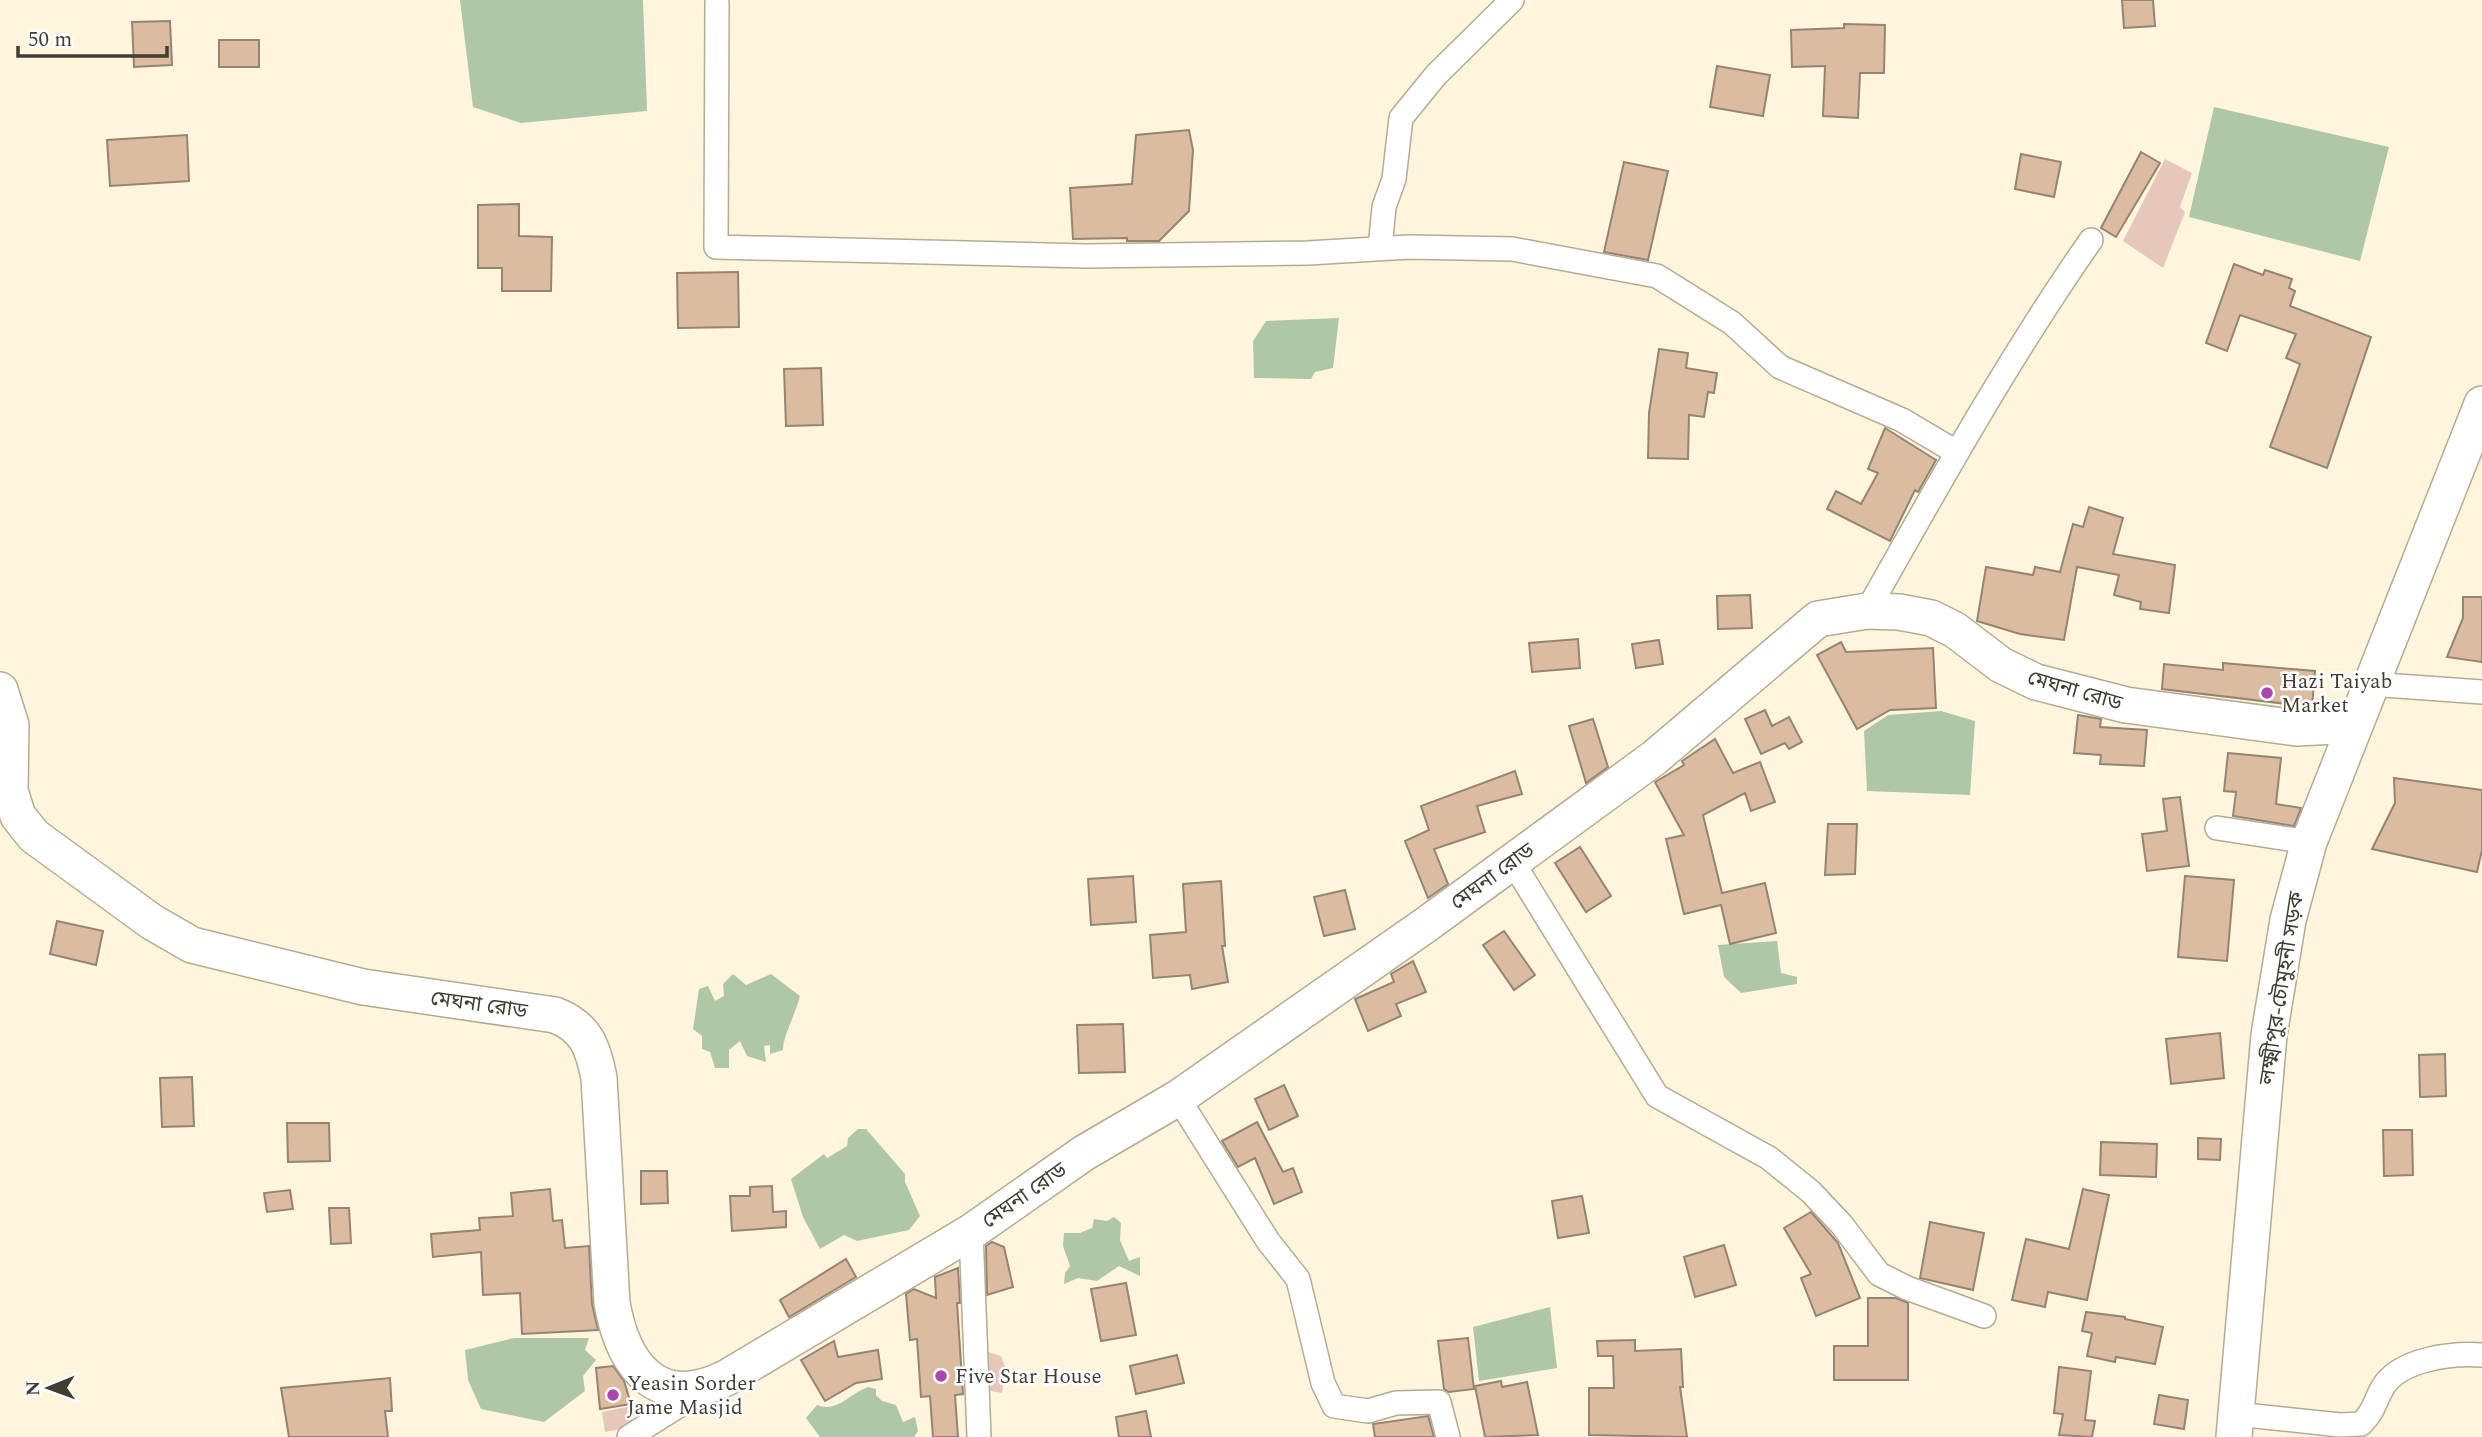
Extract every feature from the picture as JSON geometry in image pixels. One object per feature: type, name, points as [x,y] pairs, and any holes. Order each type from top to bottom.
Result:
[{"type":"main road","name":"লক্ষ্মীপুর-চৌমুহনী সড়ক","points":[[2235,1425],[2269,1035],[2288,920],[2309,842],[2482,404]]},
{"type":"main road","name":"মেঘনা রোড","points":[[0,690],[10,726],[10,791],[18,816],[34,836],[152,922],[192,944],[363,987],[555,1015],[572,1022],[584,1032],[594,1052],[599,1078],[612,1303],[616,1325],[635,1366],[649,1379],[667,1388],[685,1391],[707,1388],[971,1232],[1084,1153],[1178,1098],[1654,758],[1818,619],[1867,611],[1899,612],[1931,618],[1955,630],[2001,665],[2036,682],[2100,700],[2297,728],[2355,725]]},
{"type":"street","points":[[1380,248],[1384,207],[1394,179],[1401,118],[1443,67],[1512,0]]},
{"type":"street","points":[[717,3],[716,247],[1086,256],[1308,253],[1469,246],[1512,249],[1657,276],[1732,323],[1780,367],[1902,420],[1956,452]]},
{"type":"street","points":[[1867,611],[1956,452],[2050,298],[2091,240]]},
{"type":"street","points":[[2371,684],[2482,692]]},
{"type":"street","points":[[2217,828],[2309,842]]},
{"type":"street","points":[[1512,861],[1657,1096],[1769,1158],[1811,1192],[1842,1225],[1879,1274],[1908,1288],[1984,1316]]},
{"type":"street","points":[[1178,1098],[1268,1241],[1298,1279],[1323,1383],[1334,1406],[1368,1411],[1396,1403],[1439,1402],[1448,1437]]},
{"type":"street","points":[[971,1232],[979,1437]]},
{"type":"street","points":[[2235,1425],[2361,1424],[2375,1411],[2381,1390],[2394,1372],[2410,1363],[2467,1354],[2482,1355]]},
{"type":"street","points":[[629,1437],[707,1388]]},
{"type":"shaded area","points":[[460,0],[643,0],[647,111],[521,123],[473,107]]},
{"type":"shaded area","points":[[2214,107],[2389,147],[2360,261],[2189,217]]},
{"type":"shaded area","points":[[2165,159],[2192,173],[2180,207],[2185,212],[2163,268],[2123,241]]},
{"type":"shaded area","points":[[1339,318],[1333,368],[1315,372],[1311,379],[1254,378],[1253,341],[1266,321]]},
{"type":"shaded area","points":[[1941,711],[1975,721],[1970,795],[1867,791],[1864,731],[1888,715]]},
{"type":"shaded area","points":[[1777,941],[1781,973],[1797,977],[1797,984],[1741,993],[1724,977],[1718,945]]},
{"type":"shaded area","points":[[733,974],[746,985],[771,974],[800,996],[783,1050],[770,1054],[770,1045],[764,1046],[766,1062],[747,1056],[740,1041],[729,1050],[729,1068],[715,1068],[710,1052],[702,1049],[702,1036],[693,1029],[699,989],[708,986],[715,1001],[724,996],[723,984]]},
{"type":"shaded area","points":[[858,1129],[866,1129],[905,1174],[905,1182],[920,1216],[909,1230],[857,1241],[844,1235],[820,1249],[803,1217],[791,1179],[824,1154],[827,1158],[847,1146],[848,1138]]},
{"type":"shaded area","points":[[1114,1217],[1121,1223],[1120,1240],[1129,1261],[1140,1257],[1140,1276],[1119,1266],[1097,1281],[1078,1278],[1064,1284],[1065,1273],[1070,1266],[1063,1246],[1064,1233],[1080,1233],[1092,1228],[1094,1219],[1107,1221]]},
{"type":"shaded area","points":[[1550,1307],[1557,1368],[1479,1381],[1473,1327]]},
{"type":"shaded area","points":[[514,1338],[589,1338],[585,1350],[596,1360],[583,1376],[585,1391],[544,1422],[481,1409],[468,1380],[465,1350]]},
{"type":"shaded area","points":[[985,1351],[1001,1356],[1005,1367],[1002,1393],[986,1390]]},
{"type":"shaded area","points":[[868,1387],[876,1389],[876,1395],[882,1401],[896,1405],[903,1422],[915,1417],[918,1431],[914,1437],[820,1437],[806,1418],[817,1405],[837,1405]]},
{"type":"shaded area","points":[[631,1406],[633,1427],[605,1432],[602,1412]]},
{"type":"building","points":[[2122,0],[2153,0],[2155,26],[2124,28]]},
{"type":"building","points":[[170,21],[172,65],[134,67],[132,22]]},
{"type":"building","points":[[1844,24],[1885,25],[1884,73],[1860,73],[1858,118],[1823,116],[1825,66],[1792,67],[1791,30],[1844,28]]},
{"type":"building","points":[[219,40],[259,40],[259,67],[219,67]]},
{"type":"building","points":[[1717,66],[1770,75],[1763,116],[1710,107]]},
{"type":"building","points":[[1189,130],[1193,150],[1189,211],[1159,241],[1127,241],[1127,238],[1073,239],[1070,188],[1132,184],[1136,135]]},
{"type":"building","points":[[187,135],[189,181],[110,186],[107,140]]},
{"type":"building","points":[[2141,152],[2160,163],[2116,237],[2101,228]]},
{"type":"building","points":[[2021,154],[2061,162],[2054,197],[2015,189]]},
{"type":"building","points":[[1624,162],[1668,171],[1648,260],[1604,252]]},
{"type":"building","points":[[519,204],[519,236],[552,237],[551,291],[502,291],[502,268],[478,268],[478,205]]},
{"type":"building","points":[[2234,264],[2263,275],[2265,270],[2292,279],[2289,288],[2295,291],[2290,306],[2371,337],[2327,468],[2270,447],[2300,364],[2286,358],[2296,334],[2240,315],[2227,351],[2206,343]]},
{"type":"building","points":[[738,272],[739,327],[678,328],[677,273]]},
{"type":"building","points":[[1659,349],[1688,353],[1686,368],[1717,373],[1714,393],[1708,392],[1704,417],[1689,415],[1688,459],[1648,458],[1649,413]]},
{"type":"building","points":[[821,368],[823,425],[786,426],[784,369]]},
{"type":"building","points":[[1885,428],[1936,460],[1918,492],[1915,490],[1890,541],[1827,509],[1836,491],[1861,504],[1878,473],[1868,469]]},
{"type":"building","points":[[2089,507],[2123,518],[2113,554],[2175,565],[2169,613],[2140,609],[2141,602],[2114,595],[2119,575],[2077,567],[2064,640],[2020,634],[1977,621],[1986,567],[2033,575],[2035,567],[2060,572],[2073,524],[2083,527]]},
{"type":"building","points":[[1750,595],[1752,628],[1718,629],[1717,596]]},
{"type":"building","points":[[2463,597],[2482,597],[2482,662],[2447,657],[2463,618]]},
{"type":"building","points":[[1578,639],[1580,668],[1532,672],[1529,643]]},
{"type":"building","points":[[1659,640],[1663,664],[1636,668],[1632,644]]},
{"type":"building","points":[[1841,642],[1846,652],[1933,648],[1936,708],[1890,710],[1857,729],[1817,655]]},
{"type":"building","name":"Hazi Taiyab Market","points":[[2223,663],[2315,671],[2312,707],[2162,689],[2164,664],[2223,670]]},
{"type":"building","points":[[1765,710],[1772,726],[1789,717],[1802,742],[1789,749],[1785,743],[1761,754],[1745,719]]},
{"type":"building","points":[[2078,715],[2101,719],[2100,727],[2147,730],[2144,766],[2100,764],[2101,755],[2074,753]]},
{"type":"building","points":[[1593,719],[1608,767],[1586,783],[1569,726]]},
{"type":"building","points":[[1715,739],[1733,773],[1760,762],[1775,802],[1751,811],[1745,793],[1703,815],[1722,893],[1765,883],[1776,933],[1730,944],[1721,905],[1684,914],[1666,839],[1684,835],[1655,782],[1684,765],[1682,761]]},
{"type":"building","points":[[2228,753],[2281,758],[2276,804],[2301,808],[2294,826],[2233,816],[2236,792],[2224,791]]},
{"type":"building","points":[[1515,771],[1522,794],[1477,806],[1485,832],[1434,849],[1448,884],[1428,898],[1405,841],[1429,830],[1421,806]]},
{"type":"building","points":[[2394,778],[2482,790],[2482,850],[2477,872],[2372,849],[2395,803]]},
{"type":"building","points":[[2180,797],[2189,866],[2147,871],[2142,834],[2167,831],[2163,799]]},
{"type":"building","points":[[1828,824],[1857,824],[1855,874],[1825,875]]},
{"type":"building","points":[[1580,847],[1611,896],[1586,912],[1555,863]]},
{"type":"building","points":[[1133,876],[1136,922],[1091,925],[1088,879]]},
{"type":"building","points":[[2185,876],[2234,880],[2227,961],[2178,957]]},
{"type":"building","points":[[1221,881],[1225,946],[1222,946],[1228,982],[1192,989],[1190,975],[1153,978],[1150,935],[1186,932],[1183,884]]},
{"type":"building","points":[[1345,890],[1355,929],[1324,936],[1314,897]]},
{"type":"building","points":[[57,921],[103,931],[96,965],[50,954]]},
{"type":"building","points":[[1504,931],[1535,975],[1514,990],[1483,945]]},
{"type":"building","points":[[1413,961],[1426,992],[1396,1004],[1401,1016],[1368,1031],[1355,999],[1394,982],[1391,974]]},
{"type":"building","points":[[1123,1024],[1125,1072],[1079,1073],[1077,1025]]},
{"type":"building","points":[[2220,1033],[2224,1078],[2171,1084],[2166,1039]]},
{"type":"building","points":[[2445,1054],[2446,1096],[2420,1097],[2419,1055]]},
{"type":"building","points":[[192,1077],[194,1126],[162,1127],[160,1078]]},
{"type":"building","points":[[1284,1085],[1298,1116],[1269,1130],[1255,1099]]},
{"type":"building","points":[[1257,1122],[1283,1172],[1293,1168],[1302,1192],[1274,1204],[1255,1158],[1238,1167],[1222,1141]]},
{"type":"building","points":[[287,1123],[329,1123],[330,1161],[288,1162]]},
{"type":"building","points":[[2383,1130],[2412,1130],[2413,1175],[2384,1176]]},
{"type":"building","points":[[2198,1138],[2221,1139],[2220,1160],[2198,1159]]},
{"type":"building","points":[[2101,1142],[2157,1144],[2156,1177],[2100,1175]]},
{"type":"building","points":[[641,1171],[667,1171],[668,1203],[641,1204]]},
{"type":"building","points":[[772,1186],[773,1212],[786,1211],[786,1227],[732,1231],[730,1196],[750,1196],[750,1187]]},
{"type":"building","points":[[550,1189],[553,1221],[562,1220],[565,1248],[589,1246],[592,1304],[598,1330],[522,1334],[520,1293],[483,1295],[481,1252],[433,1257],[431,1234],[480,1230],[479,1218],[513,1216],[511,1193]]},
{"type":"building","points":[[2083,1189],[2109,1195],[2087,1300],[2048,1292],[2045,1307],[2012,1300],[2026,1239],[2069,1249]]},
{"type":"building","points":[[290,1190],[293,1209],[267,1212],[264,1193]]},
{"type":"building","points":[[1582,1196],[1589,1233],[1558,1238],[1552,1201]]},
{"type":"building","points":[[329,1208],[349,1208],[351,1243],[331,1244]]},
{"type":"building","points":[[1811,1212],[1838,1243],[1860,1298],[1816,1316],[1801,1278],[1811,1274],[1784,1228]]},
{"type":"building","points":[[1930,1222],[1984,1233],[1973,1290],[1920,1278]]},
{"type":"building","points":[[992,1242],[1004,1247],[1013,1287],[987,1295],[986,1246]]},
{"type":"building","points":[[1724,1245],[1736,1285],[1695,1297],[1684,1257]]},
{"type":"building","points":[[846,1259],[856,1277],[789,1317],[780,1300]]},
{"type":"building","points":[[958,1268],[960,1303],[957,1303],[963,1394],[955,1395],[958,1437],[933,1437],[930,1396],[921,1397],[917,1339],[910,1340],[906,1294],[914,1289],[936,1298],[935,1277]]},
{"type":"building","points":[[1126,1283],[1136,1335],[1101,1341],[1091,1289]]},
{"type":"building","points":[[1868,1298],[1896,1298],[1908,1303],[1908,1380],[1834,1380],[1834,1346],[1868,1346]]},
{"type":"building","points":[[2086,1312],[2125,1317],[2163,1327],[2155,1364],[2116,1357],[2115,1362],[2087,1356],[2092,1333],[2082,1331]]},
{"type":"building","points":[[1468,1338],[1474,1389],[1449,1392],[1444,1389],[1438,1341]]},
{"type":"building","points":[[1635,1340],[1635,1351],[1681,1349],[1683,1387],[1680,1387],[1687,1437],[1589,1435],[1589,1388],[1614,1388],[1613,1356],[1598,1356],[1597,1341]]},
{"type":"building","points":[[834,1341],[838,1357],[878,1350],[882,1379],[856,1383],[825,1401],[801,1360]]},
{"type":"building","points":[[1177,1355],[1184,1383],[1136,1394],[1130,1366]]},
{"type":"building","name":"Yeasin Sorder Jame Masjid","points":[[613,1366],[624,1381],[631,1404],[600,1409],[596,1368]]},
{"type":"building","points":[[2059,1367],[2091,1371],[2085,1420],[2095,1421],[2092,1437],[2059,1435],[2063,1414],[2054,1413]]},
{"type":"building","points":[[390,1378],[392,1411],[385,1411],[388,1437],[289,1437],[281,1388]]},
{"type":"building","points":[[1501,1381],[1502,1387],[1527,1382],[1538,1435],[1485,1437],[1475,1386]]},
{"type":"building","points":[[2159,1395],[2188,1400],[2184,1429],[2154,1424]]},
{"type":"building","points":[[1146,1411],[1151,1437],[1119,1437],[1116,1417]]},
{"type":"building","points":[[1428,1416],[1434,1437],[1375,1437],[1373,1424]]},
{"type":"place","name":"Hazi Taiyab Market","points":[[2267,693]]},
{"type":"place","name":"Five Star House","points":[[941,1376]]},
{"type":"place","name":"Yeasin Sorder Jame Masjid","points":[[613,1395]]}]
